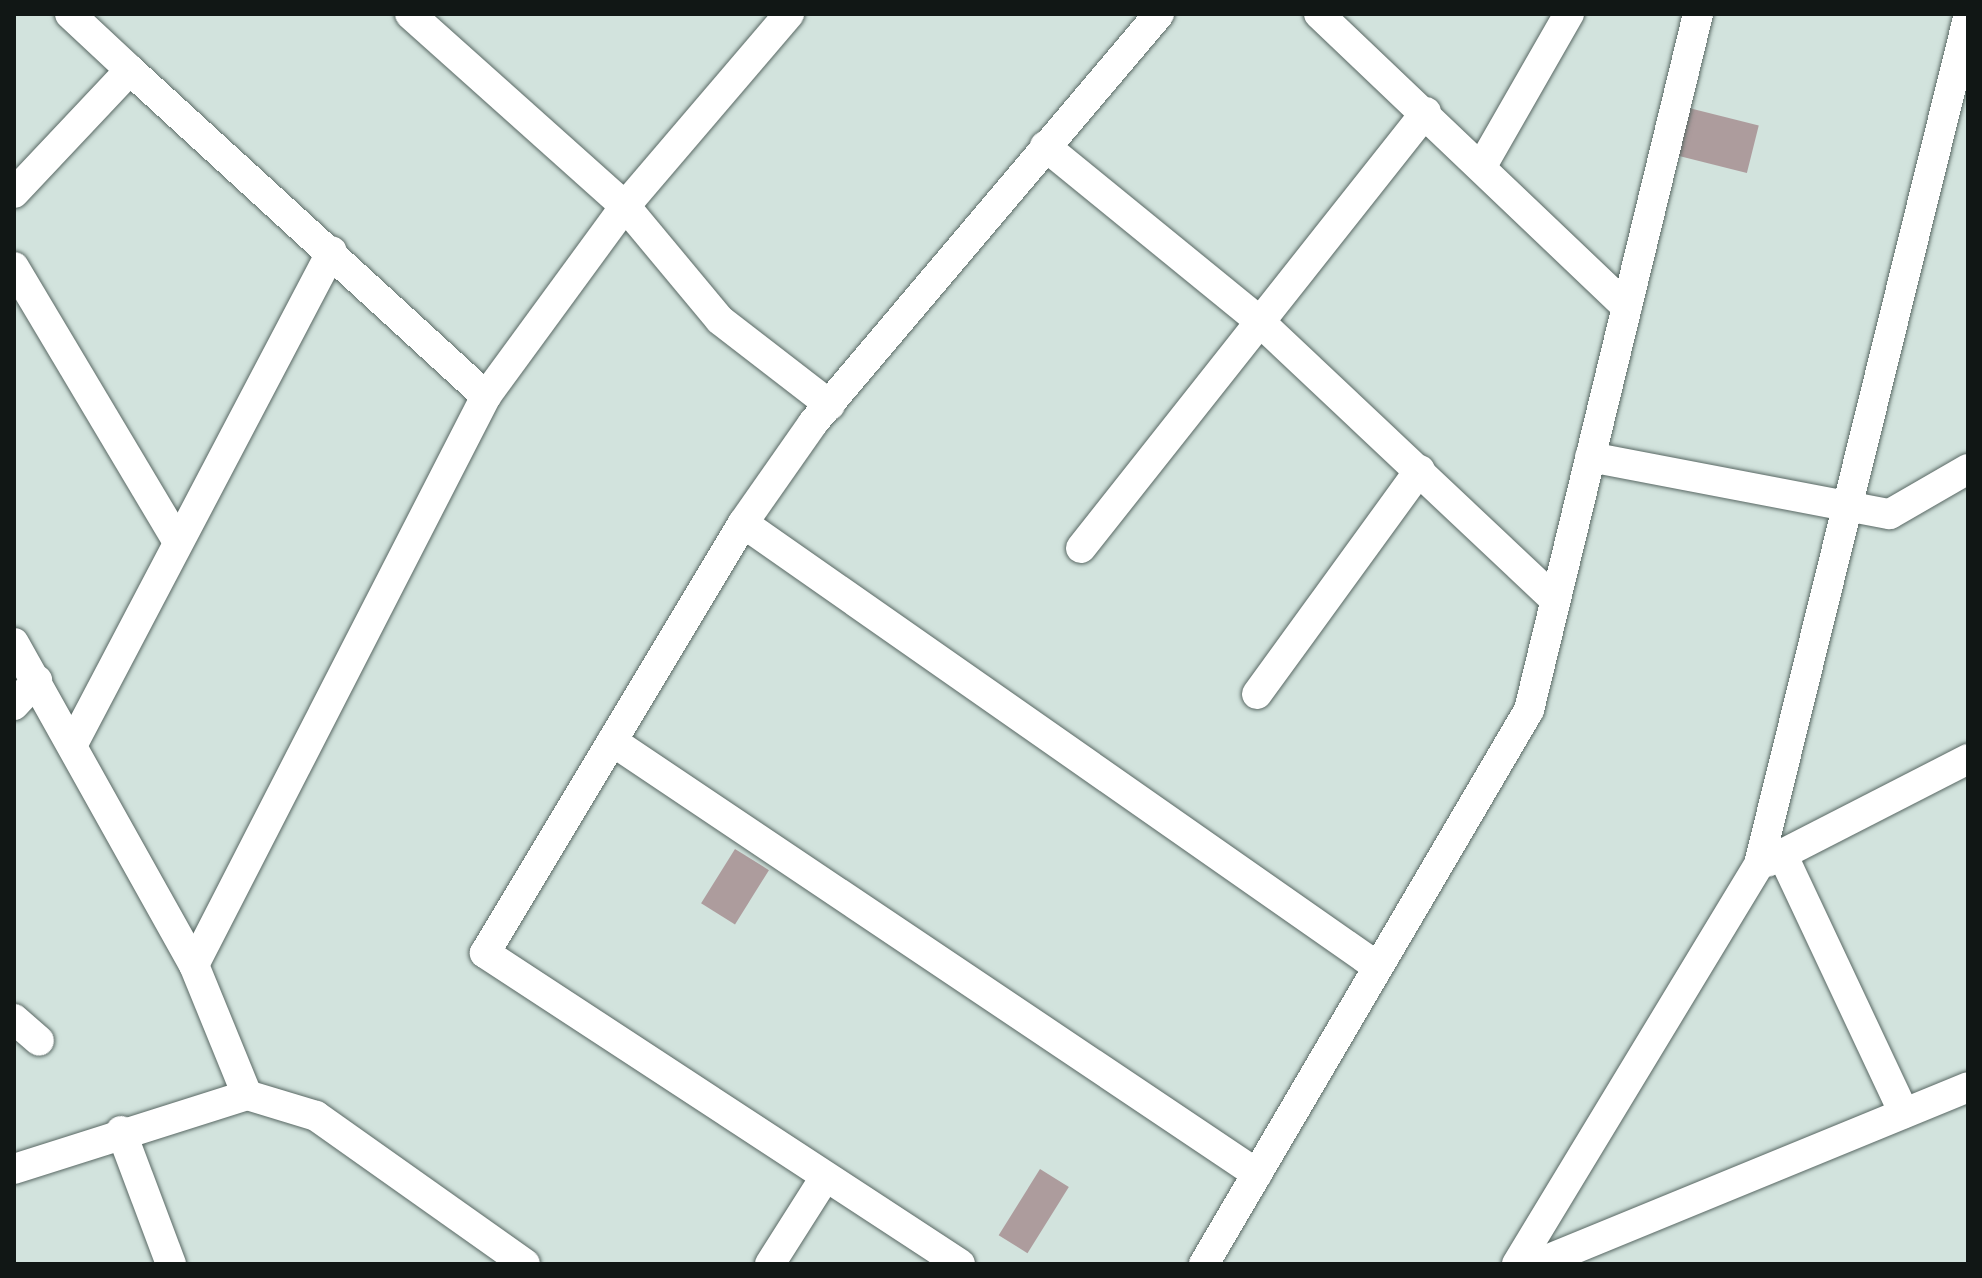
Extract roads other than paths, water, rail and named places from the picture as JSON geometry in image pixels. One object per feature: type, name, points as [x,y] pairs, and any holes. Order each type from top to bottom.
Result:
[{"type":"street","points":[[70,14],[332,251],[486,396]]},
{"type":"street","points":[[194,965],[486,396],[625,206],[789,14]]},
{"type":"street","points":[[960,1264],[824,1179],[485,953],[743,523],[830,405],[1159,14]]},
{"type":"street","points":[[1319,14],[1483,164],[1627,307]]},
{"type":"street","points":[[1483,164],[1569,14]]},
{"type":"street","points":[[1204,1264],[1375,965],[1529,710],[1698,14]]},
{"type":"street","points":[[1517,1264],[1771,860],[1850,510],[1968,18]]},
{"type":"street","points":[[427,20],[625,206],[720,320],[830,405]]},
{"type":"street","points":[[14,193],[130,70]]},
{"type":"street","points":[[1081,548],[1258,320],[1426,112]]},
{"type":"street","points":[[1045,146],[1258,320],[1555,600]]},
{"type":"street","points":[[75,740],[175,537],[332,251]]},
{"type":"street","points":[[14,267],[175,537]]},
{"type":"street","points":[[1590,457],[1850,510],[1890,514],[1968,469]]},
{"type":"street","points":[[1257,694],[1420,470]]},
{"type":"street","points":[[743,523],[1375,965]]},
{"type":"street","points":[[14,643],[75,740],[194,965],[247,1095]]},
{"type":"street","points":[[14,705],[37,680]]},
{"type":"street","points":[[612,741],[1257,1174]]},
{"type":"street","points":[[1771,860],[1968,759]]},
{"type":"street","points":[[1771,860],[1904,1113]]},
{"type":"street","points":[[14,1019],[39,1041]]},
{"type":"street","points":[[1537,1264],[1968,1087]]},
{"type":"street","points":[[14,1169],[121,1131],[247,1095],[316,1116],[525,1264]]},
{"type":"street","points":[[121,1131],[171,1264]]},
{"type":"street","points":[[770,1264],[824,1179]]}]
